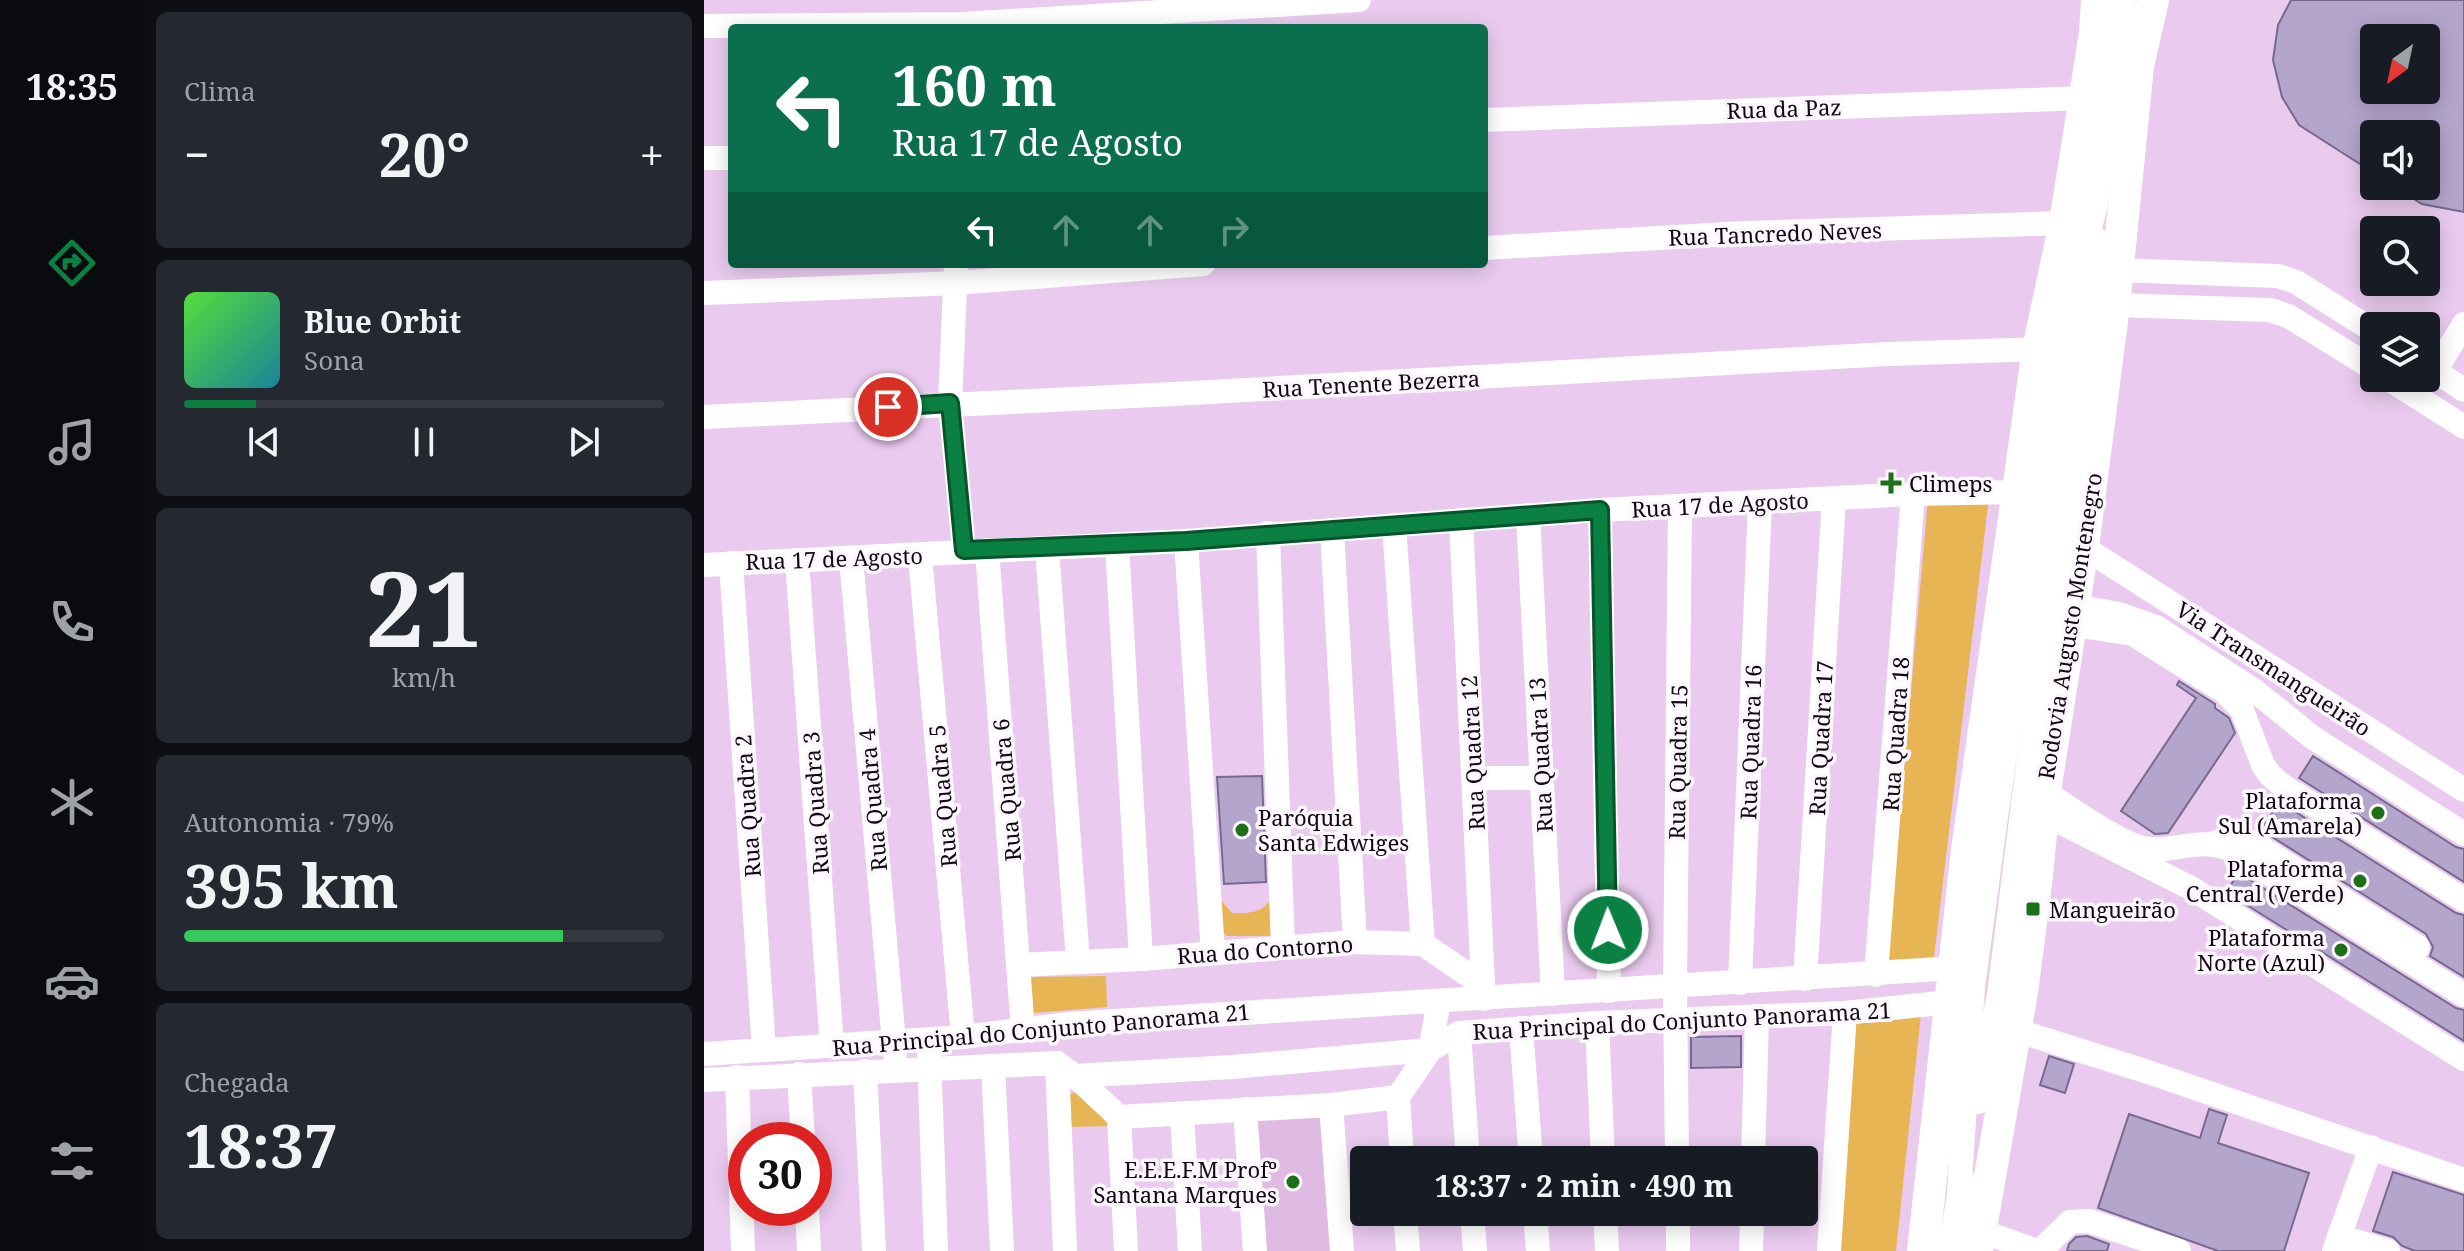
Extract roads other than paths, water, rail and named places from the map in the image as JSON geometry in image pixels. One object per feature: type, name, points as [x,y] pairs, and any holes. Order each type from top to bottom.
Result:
[{"type":"main road","points":[[1923,1251],[1967,850],[2038,349],[2065,223],[2095,33],[2097,0]]},
{"type":"main road","name":"Rodovia Augusto Montenegro","points":[[1979,1241],[2015,1030],[2053,612],[2083,547],[2114,305],[2138,66],[2153,0]]},
{"type":"street","points":[[992,24],[1359,0]]},
{"type":"street","points":[[1959,1193],[1973,987],[2053,612],[2096,274],[2095,209],[2124,0]]},
{"type":"street","points":[[704,26],[728,26]]},
{"type":"street","name":"Rua da Paz","points":[[1488,120],[2085,98]]},
{"type":"street","points":[[704,158],[728,158]]},
{"type":"street","name":"Rua Tancredo Neves","points":[[1488,248],[1745,233],[2065,223]]},
{"type":"street","points":[[704,293],[956,273],[1093,268]]},
{"type":"street","points":[[2117,270],[2278,276],[2296,282],[2360,322]]},
{"type":"street","name":"Rua Quadra 6","points":[[956,273],[950,403],[976,550],[1020,965],[1023,1031]]},
{"type":"street","points":[[2114,305],[2270,310],[2301,324],[2360,360]]},
{"type":"street","points":[[2440,355],[2464,324]]},
{"type":"street","name":"Rua Tenente Bezerra","points":[[704,417],[2038,349]]},
{"type":"street","points":[[2440,374],[2464,390]]},
{"type":"street","points":[[2409,392],[2464,427]]},
{"type":"street","name":"Rua 17 de Agosto","points":[[704,565],[1186,541],[1600,510],[1913,494],[2018,492]]},
{"type":"street","name":"Rua Quadra 18","points":[[1876,975],[1913,494]]},
{"type":"street","name":"Rua Quadra 17","points":[[1805,979],[1834,498]]},
{"type":"street","name":"Rua Quadra 16","points":[[1740,983],[1760,502]]},
{"type":"street","name":"Rua Quadra 15","points":[[1676,1019],[1680,506]]},
{"type":"street","points":[[1600,510],[1609,991]]},
{"type":"street","name":"Rua Quadra 13","points":[[1528,515],[1553,994]]},
{"type":"street","name":"Rua Quadra 12","points":[[1461,520],[1484,992]]},
{"type":"street","points":[[1394,525],[1423,944],[1484,992]]},
{"type":"street","points":[[1332,530],[1355,942]]},
{"type":"street","points":[[1268,533],[1283,948]]},
{"type":"street","points":[[1186,541],[1213,952]]},
{"type":"street","points":[[1117,544],[1141,959]]},
{"type":"street","name":"Via Transmangueirão","points":[[2083,547],[2464,790]]},
{"type":"street","points":[[1047,549],[1078,961]]},
{"type":"street","name":"Rua Quadra 5","points":[[920,556],[963,1037]]},
{"type":"street","name":"Rua Quadra 4","points":[[851,558],[894,1041]]},
{"type":"street","name":"Rua Quadra 3","points":[[797,560],[832,1046]]},
{"type":"street","name":"Rua Quadra 2","points":[[731,563],[764,1050]]},
{"type":"street","points":[[2053,612],[2133,634],[2225,692],[2242,710],[2274,796],[2464,918]]},
{"type":"street","points":[[2053,612],[2119,614],[2156,627],[2255,691],[2312,737],[2464,834]]},
{"type":"street","points":[[2263,765],[2283,786],[2464,900]]},
{"type":"street","points":[[1473,778],[1541,778]]},
{"type":"street","points":[[2034,802],[2079,814],[2143,848],[2161,849],[2242,839],[2257,845],[2464,976]]},
{"type":"street","points":[[2034,802],[2077,830],[2191,888],[2464,1059]]},
{"type":"street","points":[[1950,1251],[2034,802]]},
{"type":"street","points":[[2212,843],[2229,849],[2464,995]]},
{"type":"street","name":"Rua do Contorno","points":[[1020,965],[1355,942],[1423,944]]},
{"type":"street","name":"Rua Principal do Conjunto Panorama 21","points":[[704,1054],[963,1037],[1068,1024],[1439,1001],[1484,992],[1553,994],[1954,968]]},
{"type":"street","points":[[1401,1146],[1398,1097],[1430,1050],[1439,1001]]},
{"type":"street","name":"Rua Principal do Conjunto Panorama 21","points":[[705,1073],[737,1077],[993,1066],[1066,1070],[1232,1067],[1430,1050],[1459,1033],[1597,1023],[1845,1013],[1950,1002]]},
{"type":"street","points":[[1829,1251],[1845,1013]]},
{"type":"street","points":[[1753,1146],[1757,1016]]},
{"type":"street","points":[[1676,1019],[1677,1146]]},
{"type":"street","points":[[1597,1023],[1602,1146]]},
{"type":"street","points":[[1521,1028],[1530,1146]]},
{"type":"street","points":[[2015,1030],[2464,1180]]},
{"type":"street","points":[[1459,1033],[1467,1146]]},
{"type":"street","points":[[928,1039],[936,1251]]},
{"type":"street","points":[[894,1041],[896,1070]]},
{"type":"street","points":[[993,1066],[1002,1251]]},
{"type":"street","points":[[1066,1070],[1119,1117],[1331,1105],[1398,1097]]},
{"type":"street","points":[[1065,1251],[1066,1070]]},
{"type":"street","points":[[865,1071],[874,1251]]},
{"type":"street","points":[[799,1074],[802,1122]]},
{"type":"street","points":[[737,1077],[743,1251]]},
{"type":"street","points":[[1331,1105],[1342,1251]]},
{"type":"street","points":[[1245,1109],[1255,1251]]},
{"type":"street","points":[[1182,1114],[1190,1251]]},
{"type":"street","points":[[1119,1117],[1126,1251]]},
{"type":"street","points":[[2371,1147],[2336,1243],[2388,1251]]},
{"type":"street","points":[[1979,1241],[2038,1251],[2070,1222],[2089,1221],[2179,1251]]},
{"type":"street","points":[[808,1226],[809,1251]]},
{"type":"street","points":[[1406,1226],[1408,1251]]},
{"type":"street","points":[[1473,1226],[1475,1251]]},
{"type":"street","points":[[1536,1226],[1538,1251]]},
{"type":"street","points":[[1606,1226],[1607,1251]]},
{"type":"street","points":[[1678,1226],[1678,1251]]},
{"type":"street","points":[[1751,1251],[1752,1226]]},
{"type":"place","name":"Climeps","points":[[1891,483]]},
{"type":"place","name":"Plataforma Sul (Amarela)","points":[[2378,813]]},
{"type":"place","name":"Paróquia Santa Edwiges","points":[[1242,830]]},
{"type":"place","name":"Plataforma Central (Verde)","points":[[2360,881]]},
{"type":"place","name":"Mangueirão","points":[[2033,909]]},
{"type":"place","name":"Plataforma Norte (Azul)","points":[[2341,950]]},
{"type":"place","name":"E.E.E.F.M Profº Santana Marques","points":[[1293,1182]]}]
